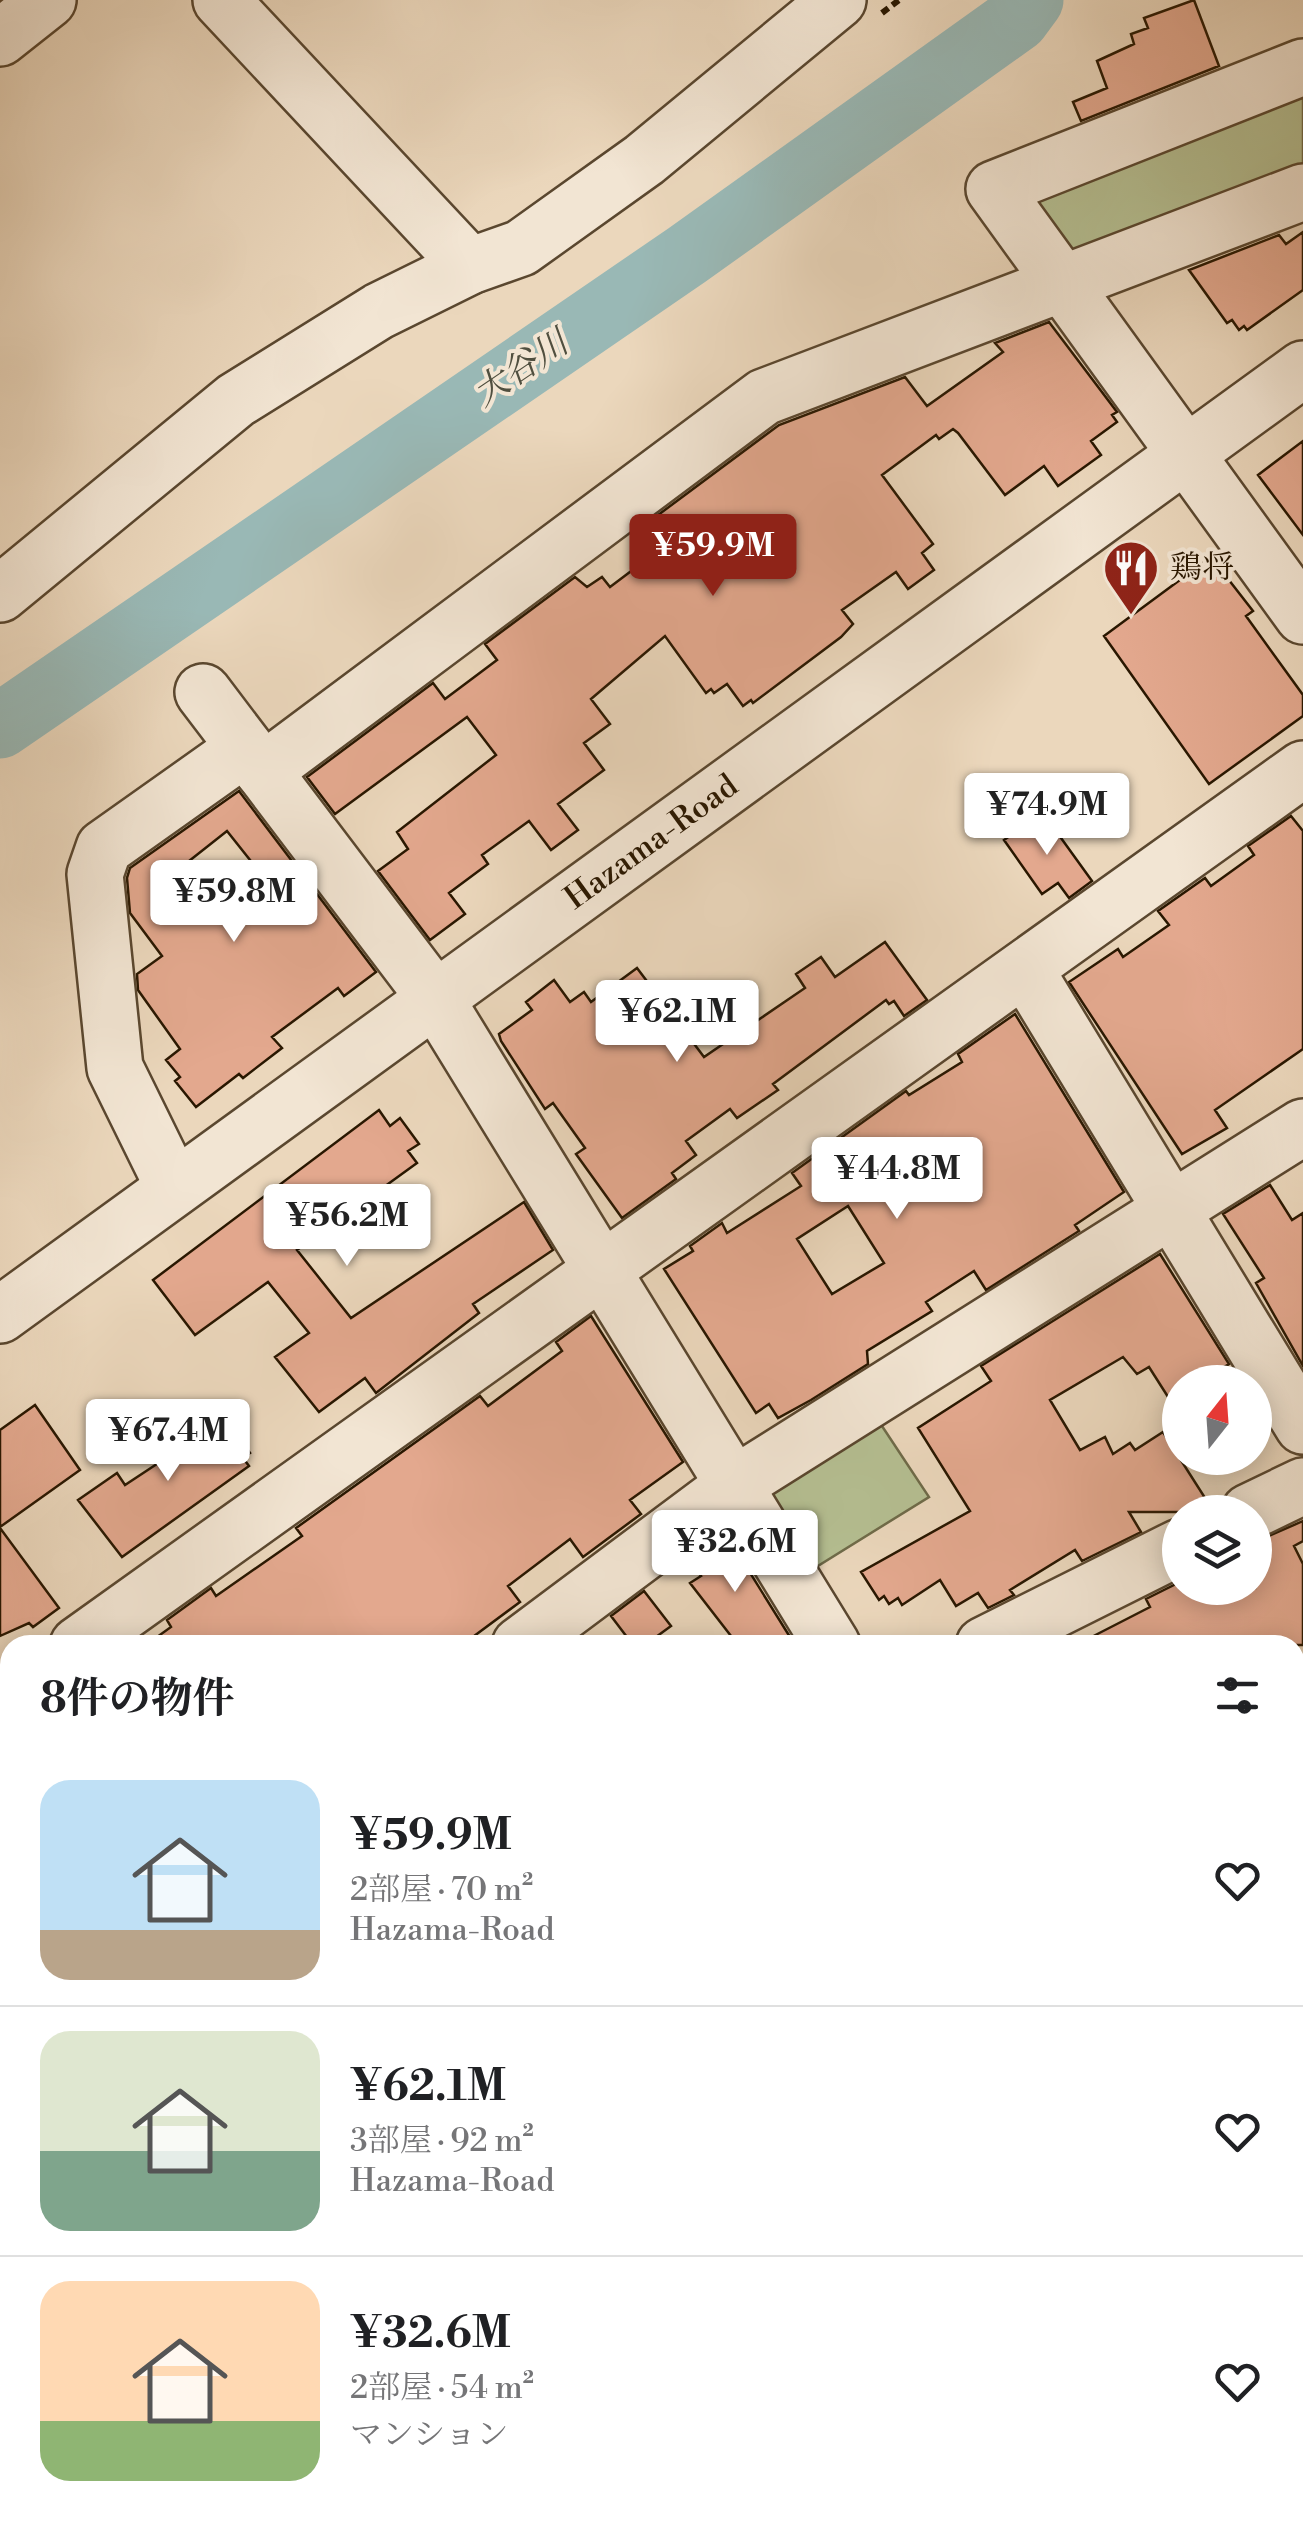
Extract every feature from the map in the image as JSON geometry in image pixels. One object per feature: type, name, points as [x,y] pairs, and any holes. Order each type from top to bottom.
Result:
[{"type":"street","points":[[0,38],[48,0]]},
{"type":"street","points":[[221,0],[470,266]]},
{"type":"street","points":[[0,594],[236,400],[380,311],[470,266],[521,248],[644,160],[838,0]]},
{"type":"street","points":[[1303,67],[994,189],[1303,616]]},
{"type":"street","points":[[174,1188],[114,1068],[94,874],[104,848],[254,759],[764,396],[1303,192]]},
{"type":"street","name":"Hazama-Road","points":[[0,1314],[1303,369]]},
{"type":"street","points":[[203,692],[435,998],[826,1635]]},
{"type":"street","points":[[92,1635],[1303,768]]},
{"type":"street","points":[[1025,969],[1303,1426]]},
{"type":"street","points":[[533,1635],[734,1485],[1303,1127]]},
{"type":"street","points":[[1272,1501],[1303,1486]]},
{"type":"street","points":[[1004,1635],[1162,1556]]},
{"type":"green space","points":[[1303,92],[1303,173],[1075,261],[1033,195]]},
{"type":"green space","points":[[876,1417],[929,1497],[813,1569],[768,1497],[772,1482]]},
{"type":"building","points":[[1194,0],[1219,66],[1081,121],[1073,102],[1107,88],[1097,61],[1134,44],[1131,34],[1148,28],[1144,18]]},
{"type":"building","points":[[1303,232],[1303,290],[1247,330],[1244,326],[1239,330],[1232,320],[1227,323],[1189,270],[1279,235],[1286,244]]},
{"type":"building","points":[[1049,322],[1117,412],[1112,415],[1117,422],[1091,441],[1101,455],[1058,486],[1044,466],[1005,495],[958,433],[953,429],[939,439],[936,435],[882,475],[933,544],[922,553],[934,570],[908,589],[896,572],[842,610],[853,624],[841,637],[753,703],[751,700],[743,706],[727,684],[714,693],[711,689],[706,693],[665,636],[591,699],[610,724],[584,743],[604,770],[558,804],[578,830],[551,850],[529,821],[482,855],[488,864],[449,893],[465,914],[430,940],[378,871],[408,849],[397,832],[496,755],[467,717],[335,814],[307,777],[433,683],[445,699],[497,660],[485,644],[575,577],[587,587],[602,577],[610,587],[663,547],[646,524],[779,425],[905,377],[927,406],[1003,352],[995,343]]},
{"type":"building","points":[[1303,441],[1303,535],[1258,475]]},
{"type":"building","points":[[1211,557],[1253,611],[1246,616],[1303,695],[1303,716],[1209,784],[1104,636]]},
{"type":"building","points":[[239,791],[376,972],[344,996],[338,988],[272,1037],[282,1048],[196,1107],[175,1081],[180,1077],[166,1060],[180,1049],[138,990],[137,974],[162,956],[130,913],[130,868]],"holes":[[[227,831],[266,880],[220,914],[184,865]]]},
{"type":"building","points":[[1043,813],[1092,881],[1069,898],[1058,883],[1042,894],[1004,840]]},
{"type":"building","points":[[1291,816],[1303,831],[1303,1049],[1215,1110],[1227,1128],[1182,1154],[1069,982],[1118,949],[1123,957],[1169,925],[1158,911],[1205,878],[1211,886],[1254,855],[1248,846]]},
{"type":"building","points":[[885,942],[927,1000],[904,1016],[894,1001],[889,1004],[886,1000],[773,1084],[778,1090],[737,1118],[730,1109],[686,1141],[696,1155],[672,1173],[676,1179],[622,1218],[576,1154],[585,1148],[553,1103],[545,1109],[499,1034],[532,1010],[526,1002],[554,980],[570,1002],[584,992],[591,1002],[637,968],[704,1057],[805,988],[796,974],[821,957],[835,977]]},
{"type":"building","points":[[1015,1014],[1124,1192],[1075,1225],[1079,1231],[986,1290],[974,1271],[926,1302],[932,1311],[867,1351],[868,1364],[811,1400],[778,1418],[769,1404],[756,1413],[664,1269],[693,1251],[690,1246],[722,1223],[727,1233],[801,1186],[792,1173],[906,1091],[909,1095],[962,1062],[958,1054]],"holes":[[[848,1206],[884,1263],[832,1294],[797,1239]]]},
{"type":"building","points":[[379,1110],[390,1126],[400,1118],[419,1144],[408,1151],[417,1163],[297,1250],[351,1318],[524,1202],[553,1250],[473,1304],[479,1313],[376,1393],[365,1378],[319,1412],[275,1357],[309,1333],[268,1282],[195,1335],[153,1280]]},
{"type":"building","points":[[1270,1185],[1292,1220],[1303,1213],[1303,1366],[1256,1283],[1264,1278],[1223,1214]]},
{"type":"building","points":[[1160,1254],[1229,1364],[1162,1365],[1162,1387],[1149,1367],[1137,1374],[1123,1357],[1050,1400],[1080,1450],[1105,1437],[1113,1454],[1130,1443],[1135,1450],[1162,1433],[1162,1475],[1190,1475],[1203,1495],[1162,1495],[1162,1512],[1129,1512],[1141,1532],[1082,1561],[1075,1550],[1010,1590],[1014,1595],[988,1608],[978,1593],[956,1606],[940,1580],[902,1605],[898,1598],[889,1604],[884,1596],[879,1600],[861,1572],[970,1511],[918,1428],[991,1381],[981,1366]]},
{"type":"building","points":[[591,1316],[683,1462],[630,1500],[641,1514],[583,1557],[570,1539],[508,1586],[520,1602],[475,1635],[160,1635],[171,1627],[167,1620],[211,1588],[216,1596],[302,1536],[296,1528],[480,1396],[488,1406],[562,1351],[556,1342]]},
{"type":"building","points":[[35,1405],[80,1470],[0,1527],[0,1430]]},
{"type":"building","points":[[218,1408],[250,1453],[243,1458],[249,1466],[122,1557],[78,1500],[117,1473],[125,1485],[172,1454],[166,1446]]},
{"type":"building","points":[[1303,1521],[1303,1541],[1294,1546],[1303,1564],[1303,1635],[1095,1635],[1150,1607],[1146,1599],[1162,1591],[1162,1605],[1272,1605],[1272,1535]]},
{"type":"building","points":[[0,1528],[59,1608],[33,1627],[29,1623],[0,1635]]},
{"type":"building","points":[[724,1531],[789,1635],[730,1635],[690,1583],[701,1576],[688,1559]]},
{"type":"building","points":[[644,1591],[671,1626],[659,1635],[625,1635],[611,1616]]},
{"type":"waterway","name":"大谷川","points":[[0,726],[687,255],[1017,19],[1031,0]]},
{"type":"place","name":"鶏将","points":[[1131,617]]}]
